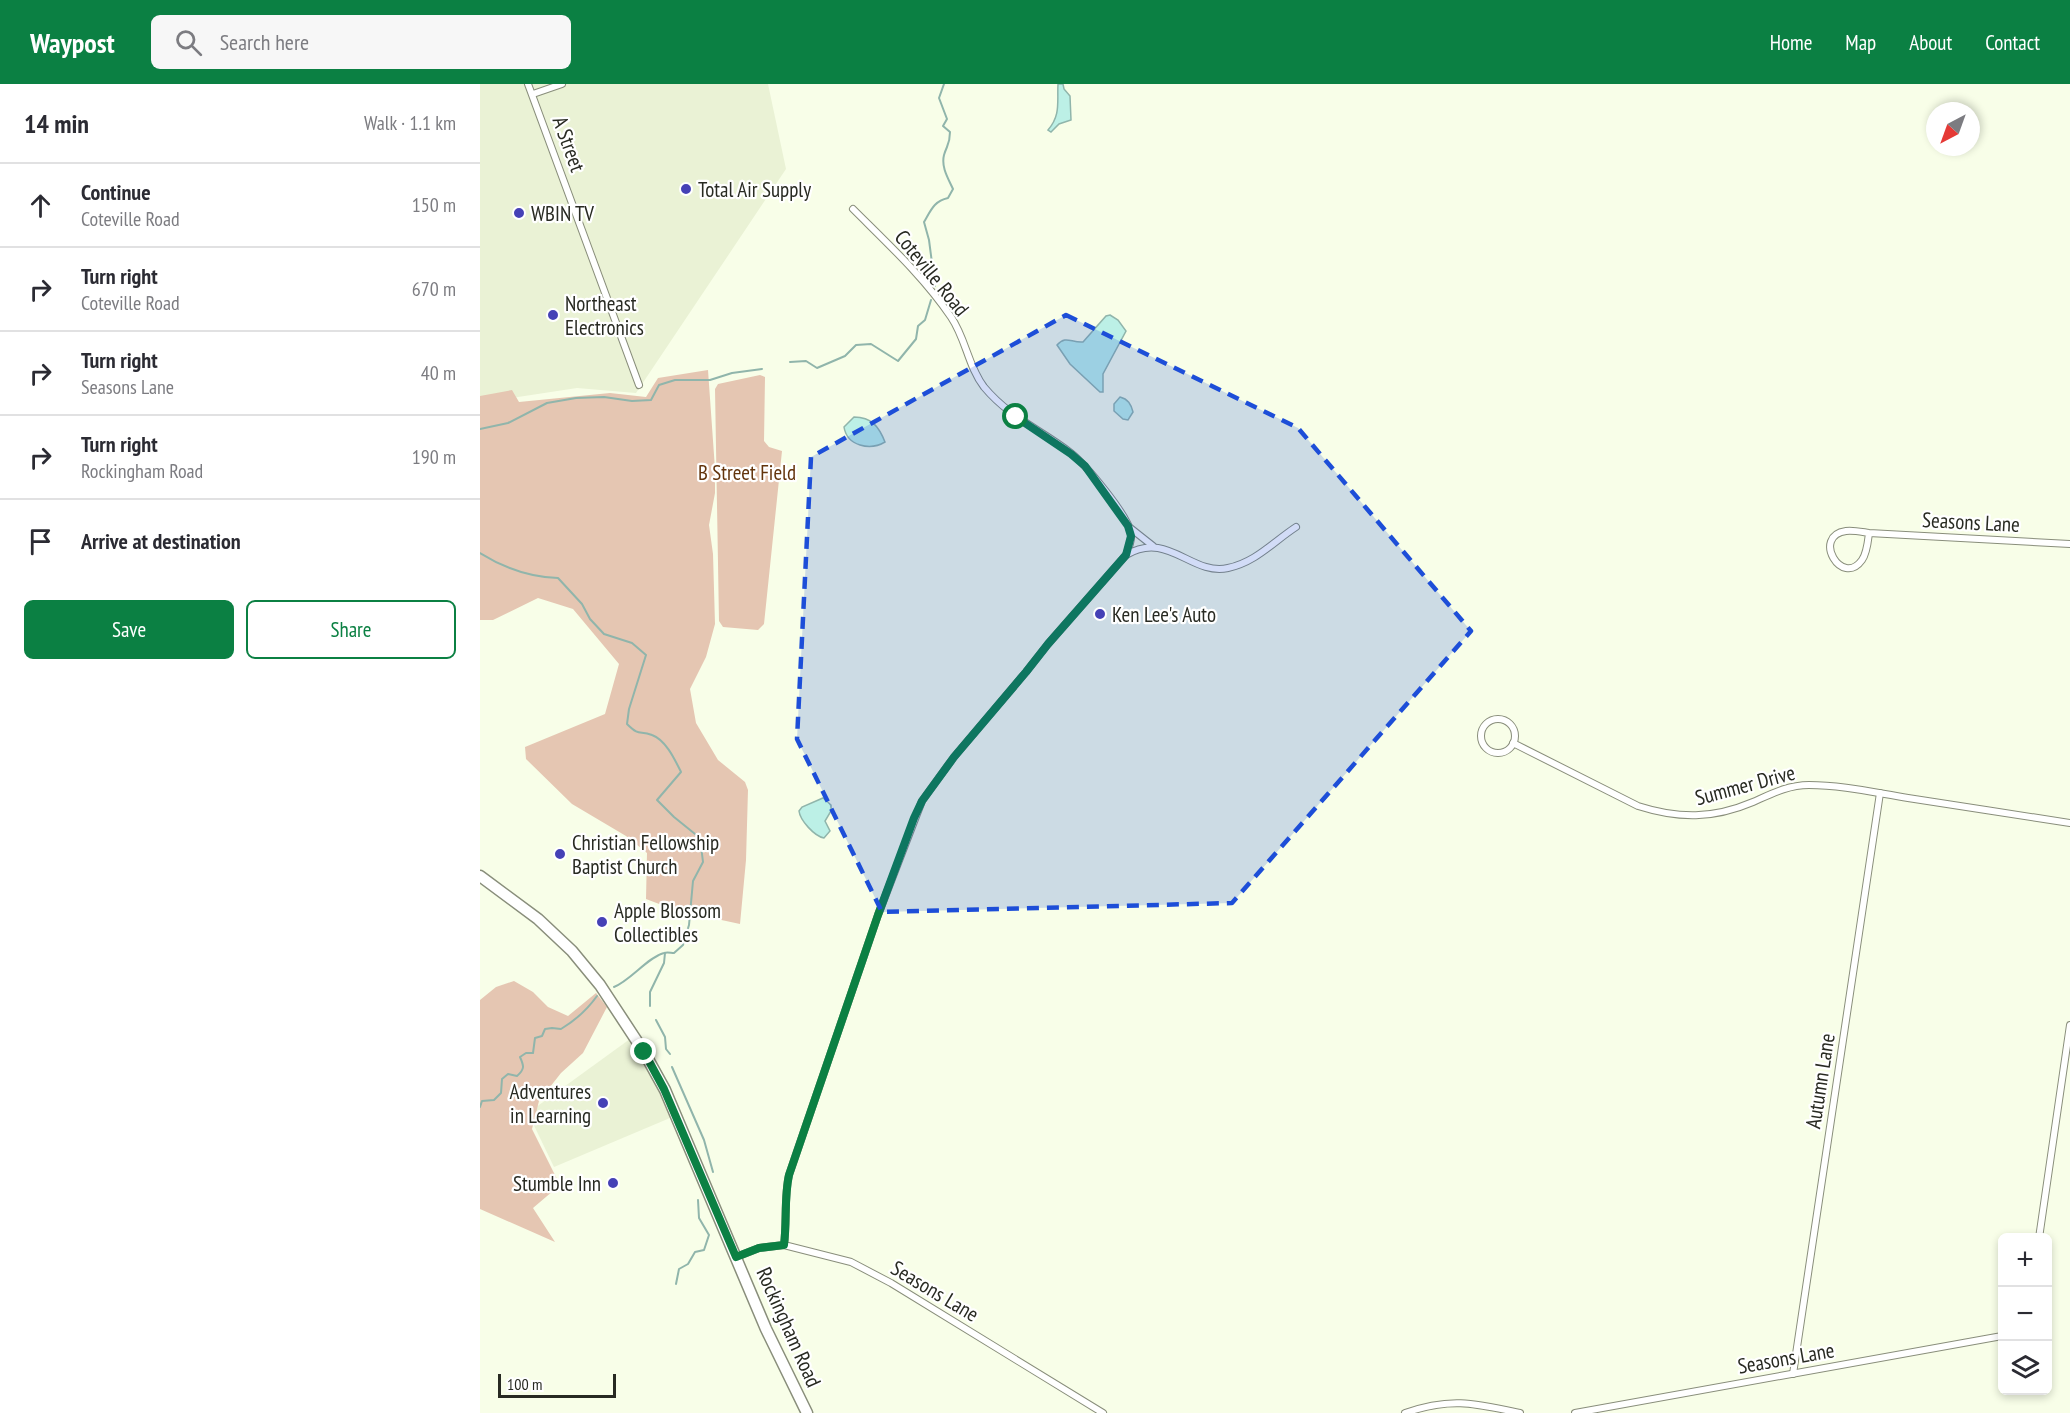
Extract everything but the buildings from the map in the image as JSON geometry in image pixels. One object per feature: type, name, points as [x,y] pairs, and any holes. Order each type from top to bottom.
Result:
[{"type":"main road","name":"Rockingham Road","points":[[480,876],[554,932],[572,951],[600,985],[644,1052],[664,1089],[766,1329],[807,1413]]},
{"type":"street","name":"A Street","points":[[528,84],[639,385]]},
{"type":"street","points":[[533,93],[562,84]]},
{"type":"street","name":"Coteville Road","points":[[853,209],[942,304],[953,320],[974,371],[984,386],[1009,413],[1071,454],[1085,466],[1128,526],[1153,546],[1208,568],[1226,569],[1248,562],[1296,527]]},
{"type":"street","points":[[1126,555],[1131,536],[1128,526]]},
{"type":"street","name":"Seasons Lane","points":[[1869,533],[1865,555],[1858,564],[1843,567],[1834,560],[1830,550],[1831,542],[1836,536],[1846,531],[2070,544]]},
{"type":"street","points":[[784,1245],[789,1175],[878,915],[922,801],[969,739],[1126,555],[1140,548],[1153,546]]},
{"type":"street","points":[[1493,720],[1506,721],[1514,731],[1514,744],[1503,753],[1490,752],[1481,741],[1482,728],[1493,720]]},
{"type":"street","name":"Summer Drive","points":[[1514,744],[1621,799],[1655,812],[1683,816],[1719,813],[1788,788],[1825,785],[2070,823]]},
{"type":"street","name":"Autumn Lane","points":[[1793,1374],[1880,793]]},
{"type":"street","points":[[2040,1233],[2070,1025]]},
{"type":"street","name":"Seasons Lane","points":[[736,1257],[759,1248],[784,1245],[833,1256],[867,1269],[1103,1413]]},
{"type":"street","name":"Seasons Lane","points":[[1576,1413],[1998,1337]]},
{"type":"street","points":[[1405,1413],[1439,1403],[1464,1402],[1520,1413]]},
{"type":"highlighted area","points":[[1066,315],[1298,428],[1471,631],[1232,903],[882,912],[797,739],[811,457]]},
{"type":"shaded area","points":[[480,84],[768,84],[786,169],[636,393],[577,388],[518,397],[480,406]]},
{"type":"shaded area","name":"Adventures in Learning","points":[[630,1039],[661,1094],[670,1118],[554,1167],[528,1113]]},
{"type":"green space","points":[[708,370],[715,469],[715,493],[709,525],[713,554],[715,624],[706,657],[690,689],[696,723],[718,760],[745,782],[748,790],[746,860],[740,924],[675,910],[646,899],[647,853],[626,836],[572,804],[526,759],[525,747],[605,714],[619,664],[573,609],[538,598],[493,620],[480,620],[480,396],[512,390],[519,402],[610,393],[646,397],[658,378]]},
{"type":"green space","name":"B Street Field","points":[[760,375],[765,377],[764,441],[769,447],[782,451],[764,624],[758,630],[723,627],[719,621],[715,389],[718,384]]},
{"type":"green space","points":[[514,981],[533,992],[548,1007],[568,1016],[596,993],[607,1007],[583,1053],[561,1073],[539,1101],[532,1129],[560,1185],[533,1208],[555,1242],[480,1209],[480,1000],[496,987]]},
{"type":"water","points":[[1058,84],[1063,84],[1070,96],[1071,120],[1059,124],[1051,132],[1048,130],[1057,114]]},
{"type":"water","points":[[1110,315],[1118,320],[1126,331],[1103,374],[1103,392],[1100,392],[1070,364],[1057,345],[1063,340],[1083,342],[1106,316]]},
{"type":"water","points":[[1120,397],[1130,404],[1132,409],[1133,412],[1128,420],[1123,419],[1114,411],[1114,404]]},
{"type":"water","points":[[854,417],[866,419],[874,424],[885,442],[866,446],[850,439],[844,427]]},
{"type":"water","points":[[823,798],[831,805],[831,811],[825,821],[830,831],[824,838],[808,827],[799,811],[802,807]]},
{"type":"waterway","points":[[935,286],[929,240],[924,222],[933,207],[939,201],[948,198],[953,189],[943,164],[950,132],[943,126],[947,119],[939,98],[944,84]]},
{"type":"waterway","points":[[790,362],[806,361],[817,368],[845,356],[856,345],[871,344],[898,361],[916,339],[918,326],[925,320],[931,300]]},
{"type":"waterway","points":[[480,429],[508,423],[547,403],[576,398],[604,397],[632,401],[651,400],[659,385],[675,380],[710,380],[732,373],[762,369]]},
{"type":"waterway","points":[[480,553],[517,571],[558,578],[582,604],[590,619],[604,634],[632,643],[646,655],[629,709],[627,724],[637,732],[648,734],[662,741],[673,756],[681,772],[657,800],[700,838],[703,862],[693,881],[689,925],[683,945],[674,953],[658,955],[614,987]]},
{"type":"waterway","points":[[650,1006],[650,992],[664,963],[665,953]]},
{"type":"waterway","points":[[480,1107],[482,1101],[494,1100],[501,1093],[502,1079],[508,1074],[517,1076],[523,1069],[520,1057],[526,1053],[533,1053],[535,1038],[542,1036],[545,1029],[561,1029],[566,1026],[597,996]]},
{"type":"waterway","points":[[656,1020],[665,1037],[666,1049],[670,1054]]},
{"type":"waterway","points":[[672,1067],[704,1140],[713,1172]]},
{"type":"waterway","points":[[676,1284],[679,1269],[688,1264],[695,1252],[704,1250],[709,1235],[699,1218],[698,1200]]},
{"type":"place","name":"Total Air Supply","points":[[686,189]]},
{"type":"place","name":"WBIN TV","points":[[519,213]]},
{"type":"place","name":"Northeast Electronics","points":[[553,315]]},
{"type":"place","name":"Ken Lee's Auto","points":[[1100,614]]},
{"type":"place","name":"Christian Fellowship Baptist Church","points":[[560,854]]},
{"type":"place","name":"Apple Blossom Collectibles","points":[[602,922]]},
{"type":"place","name":"Adventures in Learning","points":[[603,1103]]},
{"type":"place","name":"Stumble Inn","points":[[613,1183]]},
{"type":"route","points":[[644,1052],[693,1152],[736,1257],[759,1248],[784,1245],[789,1175],[878,915],[922,801],[954,757],[1048,644],[1104,582],[1126,555],[1128,549],[1131,533],[1128,526],[1085,466],[1016,417]]}]
